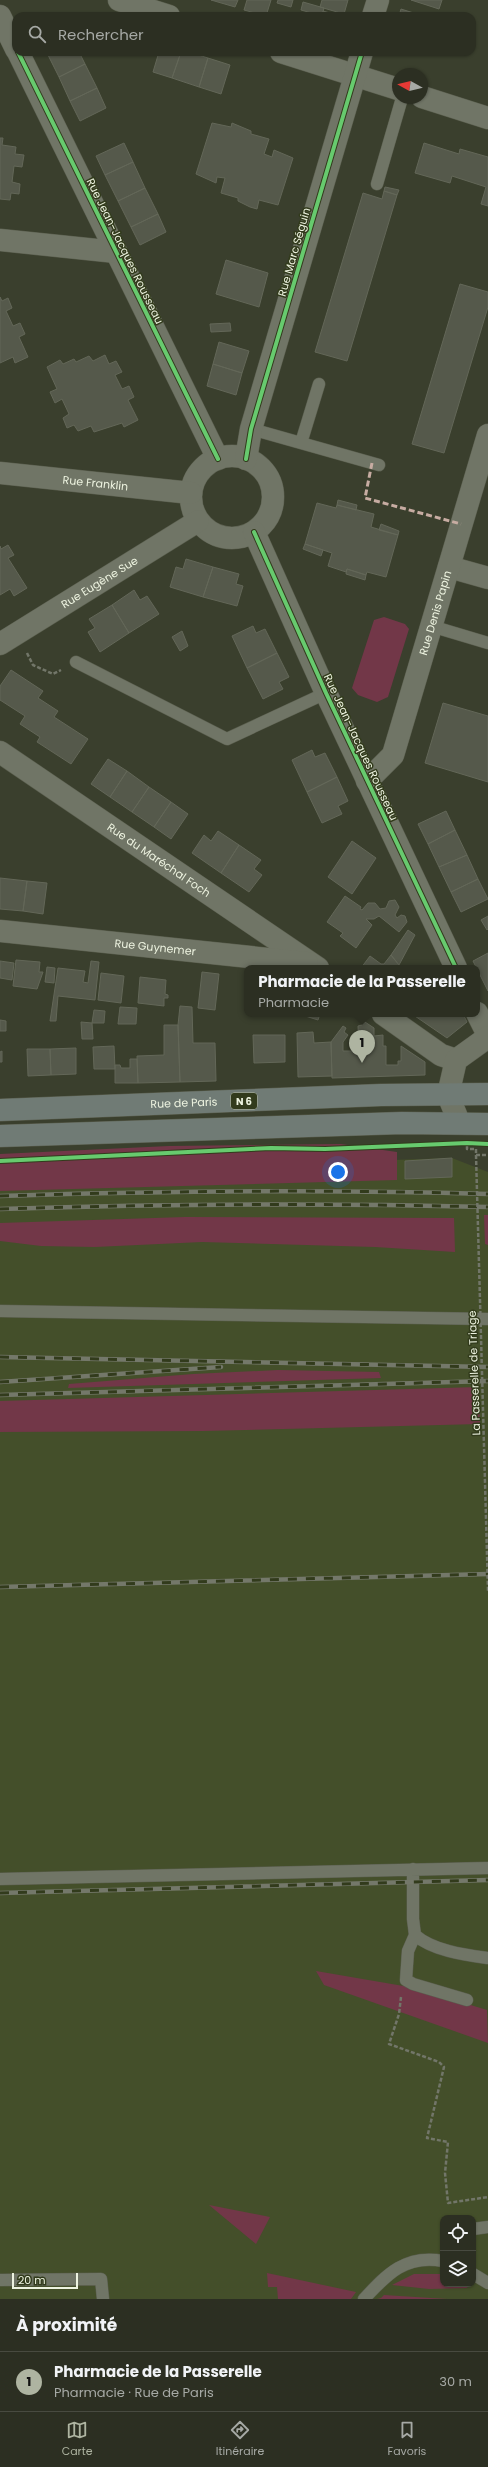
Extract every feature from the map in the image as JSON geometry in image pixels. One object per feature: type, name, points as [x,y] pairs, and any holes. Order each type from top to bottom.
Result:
[{"type":"main road","name":"Rue de Paris","points":[[0,1110],[488,1094]]},
{"type":"main road","points":[[0,1136],[458,1122],[488,1124]]},
{"type":"street","points":[[119,0],[156,12]]},
{"type":"street","points":[[374,12],[378,0]]},
{"type":"street","points":[[0,16],[12,41]]},
{"type":"street","name":"Rue Jean-Jacques Rousseau","points":[[20,56],[218,459]]},
{"type":"street","points":[[293,56],[392,87]]},
{"type":"street","name":"Rue Marc Séguin","points":[[246,459],[251,429],[361,56]]},
{"type":"street","points":[[428,99],[488,118]]},
{"type":"street","points":[[0,240],[116,252]]},
{"type":"street","name":"Rue Denis Papin","points":[[367,781],[393,755],[488,435]]},
{"type":"street","points":[[227,456],[246,459],[258,465],[266,475],[271,487],[273,500],[270,512],[264,524],[254,532],[242,537],[230,538],[217,536],[206,530],[198,520],[192,507],[191,493],[199,472],[218,459],[227,456]]},
{"type":"street","name":"Rue Franklin","points":[[0,472],[191,493]]},
{"type":"street","name":"Rue Eugène Sue","points":[[0,644],[198,520]]},
{"type":"street","name":"Rue Jean-Jacques Rousseau","points":[[254,532],[326,693],[455,965]]},
{"type":"street","points":[[449,567],[488,578]]},
{"type":"street","name":"Rue du Maréchal Foch","points":[[0,752],[313,965]]},
{"type":"street","name":"Rue Guynemer","points":[[0,931],[305,965]]},
{"type":"street","points":[[387,1017],[441,1055],[456,1060]]},
{"type":"street","points":[[458,1122],[448,1095],[456,1060],[488,1036],[479,1017]]},
{"type":"lane","points":[[377,184],[400,104]]},
{"type":"lane","points":[[301,443],[319,384]]},
{"type":"lane","points":[[251,429],[379,465]]},
{"type":"lane","points":[[431,626],[488,643]]},
{"type":"lane","points":[[76,662],[228,739],[326,693]]},
{"type":"lane","points":[[0,1311],[488,1319]]},
{"type":"lane","points":[[0,1879],[488,1868]]},
{"type":"lane","points":[[413,1869],[413,1919],[415,1935],[408,1951],[406,1980],[414,1984],[467,2000]]},
{"type":"lane","points":[[415,1935],[438,1947],[488,1958]]},
{"type":"lane","points":[[476,2229],[488,2227]]},
{"type":"lane","points":[[430,2259],[442,2251]]},
{"type":"lane","points":[[364,2299],[390,2271],[407,2263],[430,2259],[440,2261]]},
{"type":"lane","points":[[476,2276],[488,2283]]},
{"type":"lane","points":[[0,2280],[101,2279],[103,2299]]},
{"type":"path","points":[[18,632],[33,665],[53,674],[76,662]]},
{"type":"path","points":[[476,1155],[488,1155]]},
{"type":"path","points":[[406,1980],[401,1994],[399,2014],[389,2044],[439,2062],[444,2067],[427,2138],[448,2142],[445,2173],[448,2203],[488,2197]]},
{"type":"shaded area","points":[[384,617],[405,624],[409,629],[388,697],[377,702],[358,695],[352,688],[374,620]]},
{"type":"shaded area","points":[[341,1144],[397,1152],[397,1180],[0,1191],[0,1154],[169,1146]]},
{"type":"shaded area","points":[[452,1158],[488,1172],[488,2299],[0,2299],[0,1173]]},
{"type":"shaded area","points":[[484,1215],[488,1215],[488,1245],[485,1244]]},
{"type":"shaded area","points":[[185,1217],[454,1218],[455,1252],[375,1247],[202,1242],[95,1247],[41,1246],[0,1241],[0,1223]]},
{"type":"shaded area","points":[[278,1370],[379,1372],[381,1378],[68,1388],[69,1384],[193,1374]]},
{"type":"shaded area","points":[[478,1387],[480,1424],[203,1431],[0,1432],[0,1401]]},
{"type":"shaded area","points":[[316,1971],[415,1988],[487,2010],[488,2043],[324,1985]]},
{"type":"shaded area","points":[[209,2205],[270,2217],[256,2244]]},
{"type":"shaded area","points":[[267,2273],[356,2292],[351,2299],[278,2299],[277,2287],[268,2287]]},
{"type":"shaded area","points":[[414,2274],[440,2274],[440,2287],[468,2288],[429,2289],[392,2285]]},
{"type":"shaded area","points":[[384,2295],[447,2299],[377,2299]]},
{"type":"building","points":[[211,0],[238,0],[235,7]]},
{"type":"building","points":[[247,0],[271,0],[267,12],[251,12],[244,10]]},
{"type":"building","points":[[278,0],[293,0],[291,7],[277,3]]},
{"type":"building","points":[[322,0],[348,0],[345,12],[337,12],[320,7]]},
{"type":"building","points":[[411,0],[442,0],[439,9]]},
{"type":"building","points":[[303,2],[324,8],[323,12],[308,12],[301,10]]},
{"type":"building","points":[[401,9],[410,12],[400,12]]},
{"type":"building","points":[[48,56],[81,56],[85,64],[59,77]]},
{"type":"building","points":[[158,56],[180,56],[172,78],[153,72]]},
{"type":"building","points":[[180,56],[202,56],[208,58],[199,87],[172,78]]},
{"type":"building","points":[[208,58],[230,65],[221,94],[199,87]]},
{"type":"building","points":[[85,64],[97,88],[70,101],[59,77]]},
{"type":"building","points":[[97,88],[106,108],[80,121],[70,101]]},
{"type":"building","points":[[212,123],[231,127],[232,123],[251,131],[251,134],[269,139],[264,154],[272,157],[274,150],[293,158],[278,205],[259,200],[257,209],[250,207],[238,201],[238,198],[221,193],[225,178],[217,177],[216,183],[196,174]]},
{"type":"building","points":[[0,138],[3,138],[2,145],[16,147],[15,154],[24,155],[22,167],[14,166],[12,182],[20,184],[19,194],[11,193],[10,200],[0,199]]},
{"type":"building","points":[[124,143],[133,162],[105,175],[96,156]]},
{"type":"building","points":[[424,143],[459,154],[460,149],[488,157],[488,206],[481,204],[486,187],[452,176],[450,183],[415,173]]},
{"type":"building","points":[[133,162],[145,188],[118,201],[105,175]]},
{"type":"building","points":[[385,187],[399,190],[397,195],[384,191]]},
{"type":"building","points":[[145,188],[158,214],[131,227],[118,201]]},
{"type":"building","points":[[384,191],[397,195],[347,361],[315,352],[363,193],[382,199]]},
{"type":"building","points":[[158,214],[166,232],[140,245],[131,227]]},
{"type":"building","points":[[226,260],[268,273],[259,307],[216,294]]},
{"type":"building","points":[[460,284],[488,292],[488,307],[444,453],[412,444]]},
{"type":"building","points":[[0,297],[2,301],[8,298],[12,308],[6,311],[13,326],[20,323],[25,334],[19,337],[28,357],[15,363],[13,357],[0,363]]},
{"type":"building","points":[[230,323],[231,331],[211,332],[210,324]]},
{"type":"building","points":[[219,342],[249,351],[242,373],[213,364]]},
{"type":"building","points":[[105,355],[109,364],[116,361],[122,372],[115,375],[122,389],[129,386],[134,397],[128,400],[138,420],[124,427],[122,423],[94,432],[91,426],[78,431],[74,425],[67,428],[63,418],[69,414],[62,399],[55,403],[50,392],[57,389],[47,367],[60,360],[63,364],[74,359],[76,362],[89,356],[93,361]]},
{"type":"building","points":[[213,364],[242,373],[236,395],[207,386]]},
{"type":"building","points":[[338,500],[357,505],[356,510],[337,505]]},
{"type":"building","points":[[317,503],[336,508],[337,505],[374,514],[371,527],[398,535],[386,577],[367,572],[366,575],[347,569],[346,572],[328,566],[332,553],[305,544]]},
{"type":"building","points":[[381,524],[399,531],[398,535],[379,530]]},
{"type":"building","points":[[305,544],[323,550],[321,556],[303,549]]},
{"type":"building","points":[[8,545],[14,555],[8,558],[27,588],[14,596],[10,589],[0,595],[0,546],[1,549]]},
{"type":"building","points":[[186,559],[213,567],[203,597],[170,587],[176,567],[183,569]]},
{"type":"building","points":[[213,567],[239,574],[236,584],[243,586],[237,606],[203,597]]},
{"type":"building","points":[[347,569],[366,575],[365,580],[346,574]]},
{"type":"building","points":[[134,590],[140,600],[147,596],[159,614],[129,633],[112,605]]},
{"type":"building","points":[[112,605],[129,633],[100,652],[88,632],[95,628],[89,619]]},
{"type":"building","points":[[253,626],[256,633],[265,629],[277,653],[247,668],[232,636]]},
{"type":"building","points":[[182,631],[188,646],[180,651],[172,637]]},
{"type":"building","points":[[277,653],[289,677],[279,682],[283,689],[263,699],[247,668]]},
{"type":"building","points":[[11,670],[43,691],[38,698],[58,711],[54,717],[88,739],[71,764],[37,742],[40,737],[20,724],[25,716],[0,700],[0,686]]},
{"type":"building","points":[[443,703],[488,716],[488,782],[425,763]]},
{"type":"building","points":[[312,750],[315,757],[325,753],[337,777],[307,792],[292,760]]},
{"type":"building","points":[[108,759],[127,771],[110,797],[91,784]]},
{"type":"building","points":[[127,771],[149,787],[132,812],[110,797]]},
{"type":"building","points":[[337,777],[348,801],[338,806],[342,814],[322,823],[307,792]]},
{"type":"building","points":[[149,787],[171,802],[154,827],[132,812]]},
{"type":"building","points":[[171,802],[188,814],[171,839],[154,827]]},
{"type":"building","points":[[446,811],[455,830],[428,844],[418,824]]},
{"type":"building","points":[[455,830],[467,855],[439,867],[428,844]]},
{"type":"building","points":[[218,831],[239,845],[221,873],[192,853],[204,835],[211,841]]},
{"type":"building","points":[[352,841],[376,858],[352,894],[328,877]]},
{"type":"building","points":[[239,845],[261,860],[254,869],[262,875],[249,892],[221,873]]},
{"type":"building","points":[[467,855],[478,879],[451,892],[439,867]]},
{"type":"building","points":[[0,878],[27,881],[23,911],[0,909]]},
{"type":"building","points":[[478,879],[488,899],[461,912],[451,892]]},
{"type":"building","points":[[27,881],[47,883],[43,914],[23,911]]},
{"type":"building","points":[[345,896],[361,907],[360,909],[362,910],[368,903],[375,903],[380,909],[386,908],[389,901],[395,900],[399,907],[395,915],[397,918],[401,915],[405,916],[407,922],[399,932],[379,916],[374,919],[366,919],[372,925],[356,948],[340,936],[343,933],[327,922]]},
{"type":"building","points":[[488,916],[488,929],[487,930],[481,920]]},
{"type":"building","points":[[408,930],[415,935],[399,965],[391,955]]},
{"type":"building","points":[[488,953],[488,991],[480,975],[480,965],[475,965],[473,961]]},
{"type":"building","points":[[391,955],[399,965],[363,965],[370,956],[381,964],[384,964]]},
{"type":"building","points":[[16,960],[40,962],[39,972],[43,972],[37,989],[13,986]]},
{"type":"building","points":[[0,961],[14,963],[12,980],[0,978]]},
{"type":"building","points":[[91,961],[99,962],[95,1000],[58,996],[56,1021],[50,1021],[58,968],[85,971],[83,982],[88,983]]},
{"type":"building","points":[[47,967],[55,968],[54,983],[45,982]]},
{"type":"building","points":[[202,972],[219,974],[215,1010],[198,1008]]},
{"type":"building","points":[[101,973],[124,976],[121,1003],[98,1000]]},
{"type":"building","points":[[140,977],[166,980],[165,994],[168,995],[168,998],[164,998],[164,1006],[138,1003]]},
{"type":"building","points":[[180,1006],[192,1007],[193,1043],[215,1043],[216,1081],[180,1082],[178,1025]]},
{"type":"building","points":[[120,1007],[137,1008],[136,1024],[118,1024]]},
{"type":"building","points":[[94,1010],[105,1011],[104,1023],[92,1023]]},
{"type":"building","points":[[308,1017],[319,1017],[318,1020]]},
{"type":"building","points":[[416,1017],[464,1017],[467,1022],[447,1038]]},
{"type":"building","points":[[0,1020],[6,1021],[6,1031],[0,1031]]},
{"type":"building","points":[[362,1020],[374,1028],[374,1036],[383,1035],[383,1046],[386,1046],[386,1065],[398,1065],[398,1061],[401,1061],[401,1046],[425,1062],[425,1075],[332,1078],[331,1042],[343,1026],[346,1028],[344,1032],[348,1035],[343,1042],[343,1051],[359,1051],[358,1026],[362,1025]]},
{"type":"building","points":[[81,1022],[92,1023],[93,1039],[82,1039]]},
{"type":"building","points":[[164,1025],[178,1025],[180,1082],[138,1083],[137,1056],[164,1055]]},
{"type":"building","points":[[313,1032],[314,1043],[331,1042],[332,1076],[298,1077],[297,1033]]},
{"type":"building","points":[[253,1035],[285,1035],[285,1062],[254,1063]]},
{"type":"building","points":[[114,1046],[115,1069],[94,1069],[93,1047]]},
{"type":"building","points":[[76,1048],[76,1074],[51,1075],[50,1049]]},
{"type":"building","points":[[27,1049],[50,1049],[51,1075],[28,1076]]},
{"type":"building","points":[[2,1051],[2,1062],[0,1062],[0,1052]]},
{"type":"building","points":[[130,1059],[137,1059],[138,1083],[115,1083],[115,1065],[120,1065],[121,1068],[130,1068]]},
{"type":"building","points":[[452,1158],[452,1177],[405,1179],[405,1161]]},
{"type":"railway","points":[[0,1196],[244,1191],[427,1192],[488,1194]]},
{"type":"railway","points":[[0,1209],[244,1205],[488,1207]]},
{"type":"railway","points":[[0,1357],[488,1367]]},
{"type":"railway","points":[[0,1382],[221,1367]]},
{"type":"railway","points":[[0,1395],[488,1381]]},
{"type":"railway","points":[[0,1587],[488,1574]]},
{"type":"railway","points":[[0,1893],[488,1880]]},
{"type":"marked path","points":[[372,463],[365,498],[461,524]]},
{"type":"cycle path","points":[[20,56],[218,459]]},
{"type":"cycle path","points":[[246,459],[251,429],[361,56]]},
{"type":"cycle path","points":[[254,532],[326,693],[455,965]]},
{"type":"cycle path","points":[[0,1161],[271,1148],[325,1149],[467,1143],[488,1144]]},
{"type":"place","name":"Pharmacie de la Passerelle","points":[[362,1063]]}]
